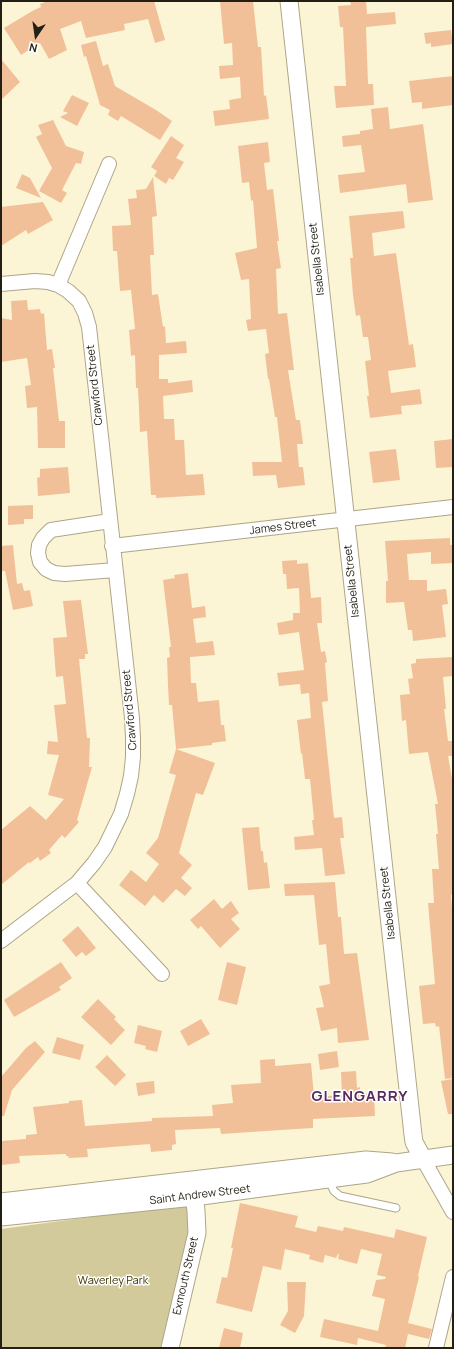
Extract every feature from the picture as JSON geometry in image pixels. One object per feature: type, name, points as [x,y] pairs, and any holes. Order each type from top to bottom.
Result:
[{"type":"street","name":"Isabella Street","points":[[289,1],[413,1135],[414,1142],[423,1159]]},
{"type":"street","points":[[58,285],[109,164]]},
{"type":"street","name":"Crawford Street","points":[[1,284],[35,281],[48,282],[58,285],[68,290],[79,302],[89,327],[132,718],[133,757],[131,776],[121,814],[113,832],[94,863],[76,883],[1,941]]},
{"type":"street","name":"James Street","points":[[112,546],[453,508]]},
{"type":"street","points":[[110,521],[51,530],[43,538],[39,545],[38,553],[40,562],[46,569],[54,573],[65,574],[115,570]]},
{"type":"street","points":[[76,883],[162,974]]},
{"type":"street","name":"Saint Andrew Street","points":[[1,1217],[194,1197],[367,1174],[396,1163],[453,1155]]},
{"type":"street","points":[[423,1159],[453,1212]]},
{"type":"street","name":"Saint Andrew Street","points":[[1,1202],[366,1160],[396,1163]]},
{"type":"street","name":"Exmouth Street","points":[[170,1348],[196,1232],[196,1211],[192,1180]]},
{"type":"street","points":[[436,1348],[453,1277]]},
{"type":"lane","points":[[328,1179],[334,1191],[340,1196],[396,1208]]},
{"type":"green space","name":"Waverley Park","points":[[202,1202],[165,1348],[1,1348],[1,1229]]},
{"type":"building","points":[[48,1],[154,1],[165,40],[155,43],[148,19],[124,24],[125,30],[86,38],[81,21],[60,29],[67,50],[49,59],[40,43],[21,55],[4,28],[41,7],[40,4]]},
{"type":"building","points":[[220,1],[253,1],[258,47],[261,47],[264,96],[266,95],[269,119],[215,126],[213,111],[230,109],[229,100],[241,98],[240,77],[220,79],[219,66],[233,65],[232,43],[224,44]]},
{"type":"building","points":[[350,1],[366,1],[367,14],[395,12],[396,24],[366,27],[368,84],[373,84],[374,105],[336,108],[334,86],[346,86],[343,27],[340,27],[338,6],[351,5]]},
{"type":"building","points":[[451,30],[453,44],[431,47],[431,43],[426,44],[424,33]]},
{"type":"building","points":[[96,41],[103,66],[108,64],[115,86],[172,121],[160,140],[121,116],[118,121],[108,115],[110,110],[100,105],[86,56],[84,57],[81,45]]},
{"type":"building","points":[[1,59],[20,82],[1,100]]},
{"type":"building","points":[[453,76],[453,105],[422,109],[422,102],[412,103],[409,81]]},
{"type":"building","points":[[72,95],[89,103],[77,126],[60,117],[68,113],[63,111]]},
{"type":"building","points":[[388,107],[390,129],[423,124],[433,200],[408,203],[406,184],[340,193],[338,175],[365,172],[361,145],[343,147],[342,136],[360,134],[360,131],[373,129],[371,109]]},
{"type":"building","points":[[53,120],[66,146],[84,152],[81,164],[76,163],[62,190],[67,193],[61,203],[39,191],[52,168],[36,137],[42,134],[38,125]]},
{"type":"building","points":[[171,136],[184,145],[176,158],[184,162],[173,180],[169,178],[166,184],[154,176],[157,171],[151,167]]},
{"type":"building","points":[[268,142],[270,162],[264,163],[267,190],[273,189],[279,241],[277,241],[281,268],[276,269],[278,314],[287,313],[294,370],[288,370],[296,420],[300,420],[303,444],[297,444],[299,467],[303,467],[305,485],[278,488],[276,475],[253,476],[252,462],[282,462],[277,417],[275,417],[268,379],[265,354],[269,353],[266,329],[248,331],[246,320],[251,319],[249,279],[241,280],[235,253],[257,248],[253,200],[251,201],[249,182],[242,183],[238,146]]},
{"type":"building","points":[[22,174],[30,178],[41,198],[16,188]]},
{"type":"building","points":[[153,177],[157,216],[152,217],[154,255],[150,255],[152,295],[158,294],[163,327],[165,326],[166,343],[186,341],[187,353],[159,355],[159,379],[168,379],[168,383],[192,380],[193,392],[163,396],[164,419],[174,419],[175,440],[184,440],[186,475],[203,474],[205,495],[156,498],[156,495],[151,495],[147,431],[140,432],[135,355],[131,356],[129,330],[135,329],[131,290],[120,291],[117,251],[113,251],[112,226],[131,225],[128,199],[137,198],[136,190],[146,189]]},
{"type":"building","points":[[43,202],[53,220],[28,234],[26,230],[1,246],[1,207]]},
{"type":"building","points":[[403,211],[405,228],[372,233],[374,256],[396,253],[409,345],[413,344],[416,367],[388,371],[391,393],[420,389],[422,404],[401,406],[402,414],[370,418],[365,361],[371,360],[368,337],[363,337],[360,315],[356,316],[350,258],[353,258],[349,216]]},
{"type":"building","points":[[27,300],[28,310],[40,309],[41,314],[44,313],[47,350],[52,349],[55,368],[53,368],[59,421],[65,421],[65,448],[38,448],[37,407],[27,408],[25,386],[31,385],[27,358],[1,362],[1,318],[12,320],[11,301]]},
{"type":"building","points":[[453,439],[453,467],[436,468],[434,441]]},
{"type":"building","points":[[396,449],[400,480],[373,483],[369,452]]},
{"type":"building","points":[[68,467],[70,493],[38,496],[37,478],[40,477],[40,469]]},
{"type":"building","points":[[33,505],[33,519],[24,519],[24,524],[8,525],[8,506]]},
{"type":"building","points":[[450,538],[450,545],[453,545],[453,563],[431,564],[431,552],[407,554],[409,580],[427,580],[427,591],[446,589],[448,604],[442,605],[446,637],[413,641],[412,630],[408,630],[404,602],[386,603],[386,581],[388,581],[385,541]]},
{"type":"building","points":[[13,545],[17,584],[22,583],[24,591],[30,590],[33,606],[13,610],[5,571],[1,571],[1,546]]},
{"type":"building","points":[[297,560],[297,564],[308,563],[311,598],[321,597],[322,623],[317,623],[321,652],[325,651],[327,662],[325,663],[328,701],[322,702],[334,818],[342,817],[344,838],[340,838],[345,874],[325,876],[322,848],[295,850],[294,837],[314,835],[310,779],[305,779],[297,720],[311,718],[309,693],[301,694],[300,684],[279,686],[277,673],[304,670],[299,632],[279,635],[277,623],[293,620],[293,613],[300,613],[299,588],[287,589],[286,574],[283,574],[282,561]]},
{"type":"building","points":[[188,573],[192,608],[205,606],[206,617],[193,619],[196,643],[213,641],[215,655],[190,657],[191,683],[196,683],[198,702],[219,700],[221,725],[224,725],[226,741],[212,743],[212,745],[176,749],[172,705],[169,705],[167,658],[170,657],[169,647],[171,647],[163,580],[175,578],[174,575]]},
{"type":"building","points":[[81,600],[88,654],[85,654],[85,659],[79,659],[87,738],[90,738],[89,767],[92,767],[77,820],[79,822],[65,838],[62,835],[49,850],[51,853],[40,861],[38,857],[30,863],[29,862],[1,885],[1,830],[30,806],[46,820],[64,799],[48,795],[59,755],[47,754],[48,741],[58,742],[54,705],[66,704],[63,676],[56,677],[53,638],[67,637],[63,601]]},
{"type":"building","points":[[453,657],[453,676],[443,677],[446,709],[444,709],[448,741],[453,741],[453,756],[448,756],[453,784],[453,894],[451,895],[453,920],[453,1078],[445,1079],[439,1026],[436,1027],[435,1023],[423,1024],[419,986],[435,984],[428,903],[434,903],[432,869],[439,869],[435,804],[438,804],[428,752],[409,754],[406,720],[402,721],[400,695],[410,694],[408,679],[413,678],[411,664],[416,663],[416,659]]},
{"type":"building","points":[[176,749],[215,763],[203,795],[196,793],[179,853],[192,865],[181,878],[192,888],[185,896],[176,889],[163,903],[154,895],[145,906],[119,885],[131,870],[146,882],[159,864],[146,853],[158,838],[176,775],[169,773]]},
{"type":"building","points":[[259,827],[261,851],[263,851],[264,863],[267,862],[270,888],[248,890],[242,828]]},
{"type":"building","points":[[335,882],[338,917],[341,917],[344,954],[357,953],[369,1040],[338,1043],[337,1028],[321,1031],[316,1008],[324,1007],[319,986],[330,984],[326,944],[319,945],[314,895],[285,896],[284,884]]},
{"type":"building","points":[[214,899],[222,909],[231,901],[239,913],[231,919],[240,929],[220,948],[201,926],[198,929],[190,920]]},
{"type":"building","points":[[78,926],[96,948],[86,956],[82,952],[76,957],[62,940]]},
{"type":"building","points":[[61,962],[72,978],[59,987],[61,990],[14,1017],[4,1000]]},
{"type":"building","points":[[227,962],[246,967],[237,1005],[218,1000]]},
{"type":"building","points":[[98,999],[116,1017],[114,1019],[125,1030],[111,1045],[81,1017]]},
{"type":"building","points":[[201,1019],[210,1034],[188,1046],[180,1031]]},
{"type":"building","points":[[138,1025],[162,1031],[157,1052],[145,1049],[146,1046],[134,1043]]},
{"type":"building","points":[[57,1037],[84,1045],[80,1060],[52,1053]]},
{"type":"building","points":[[35,1041],[45,1052],[12,1090],[4,1116],[1,1116],[1,1077],[26,1048]]},
{"type":"building","points":[[337,1051],[339,1067],[320,1070],[318,1054]]},
{"type":"building","points":[[107,1055],[126,1075],[115,1086],[95,1067]]},
{"type":"building","points":[[275,1059],[275,1066],[311,1063],[314,1097],[342,1095],[341,1072],[356,1071],[357,1088],[360,1087],[360,1094],[374,1093],[375,1116],[313,1119],[313,1128],[221,1134],[220,1128],[175,1130],[176,1144],[172,1145],[172,1150],[151,1152],[150,1144],[87,1149],[88,1157],[69,1158],[66,1154],[19,1156],[20,1163],[1,1165],[1,1141],[26,1139],[26,1135],[37,1134],[33,1107],[82,1100],[85,1126],[152,1121],[152,1118],[213,1116],[212,1105],[233,1103],[231,1085],[261,1083],[260,1060]]},
{"type":"building","points":[[453,1079],[453,1114],[448,1114],[441,1081]]},
{"type":"building","points":[[154,1081],[155,1093],[138,1096],[136,1083]]},
{"type":"building","points":[[240,1203],[298,1216],[295,1227],[316,1232],[318,1226],[343,1231],[344,1227],[394,1238],[396,1229],[427,1237],[408,1323],[432,1329],[429,1339],[408,1334],[405,1348],[385,1348],[386,1345],[358,1338],[357,1345],[320,1337],[324,1319],[378,1331],[385,1299],[372,1296],[376,1280],[385,1279],[386,1277],[377,1275],[382,1254],[361,1249],[357,1264],[338,1259],[339,1254],[336,1258],[325,1255],[323,1263],[309,1259],[310,1255],[285,1249],[281,1270],[263,1266],[252,1312],[216,1303],[222,1277],[227,1278]]},
{"type":"building","points":[[287,1282],[306,1282],[304,1316],[295,1333],[280,1325],[288,1311]]},
{"type":"building","points":[[224,1328],[243,1333],[240,1348],[219,1348]]},
{"type":"district","name":"GLENGARRY","points":[[360,1097]]}]
